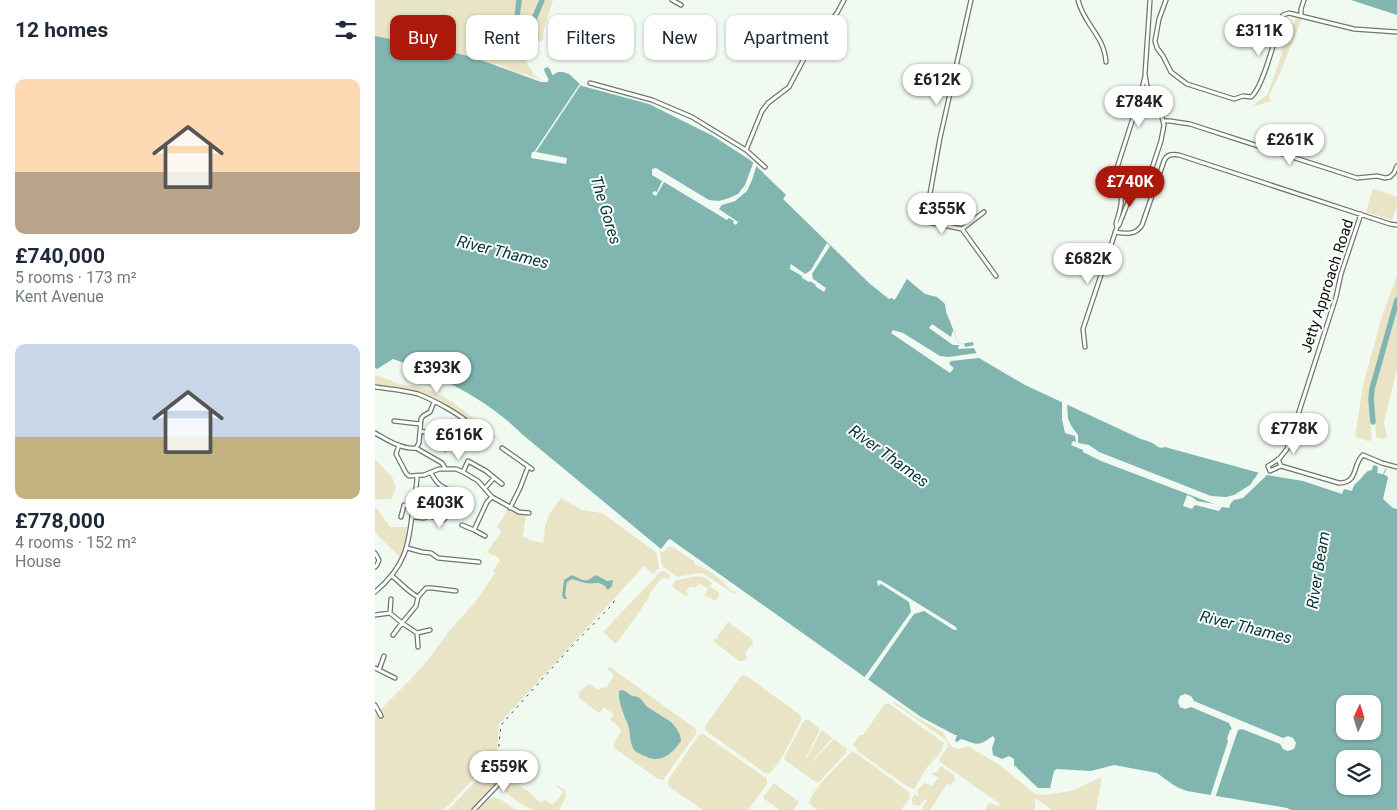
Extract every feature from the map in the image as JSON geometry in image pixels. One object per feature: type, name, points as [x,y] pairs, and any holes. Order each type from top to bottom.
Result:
[{"type":"street","points":[[672,0],[681,5]]},
{"type":"street","points":[[836,15],[844,0]]},
{"type":"street","points":[[971,0],[940,138],[926,216],[927,222],[961,229],[996,276]]},
{"type":"street","points":[[1078,0],[1082,12],[1102,43],[1106,62]]},
{"type":"street","points":[[1117,227],[1121,193],[1116,174],[1145,74],[1150,0]]},
{"type":"street","points":[[1166,0],[1159,19],[1155,41],[1167,67],[1176,77],[1187,84],[1234,99],[1254,94],[1263,76],[1283,15],[1289,13],[1354,29],[1397,32]]},
{"type":"street","points":[[1301,16],[1304,0]]},
{"type":"street","points":[[746,150],[762,110],[789,87],[804,60]]},
{"type":"street","points":[[1085,347],[1083,328],[1115,232],[1129,202],[1148,180],[1164,128],[1164,121],[1160,110],[1151,98],[1145,74]]},
{"type":"street","points":[[590,83],[653,100],[692,117],[746,150],[765,167]]},
{"type":"street","points":[[1139,99],[1145,95],[1151,98]]},
{"type":"street","points":[[1164,121],[1190,124],[1357,178],[1390,177],[1395,173],[1397,166]]},
{"type":"street","points":[[1115,232],[1130,233],[1137,232],[1140,229],[1164,161],[1172,154],[1397,225]]},
{"type":"street","points":[[1118,186],[1129,190],[1135,188],[1151,170]]},
{"type":"street","points":[[1117,181],[1135,188]]},
{"type":"street","points":[[1121,193],[1131,197],[1134,196]]},
{"type":"street","points":[[961,229],[984,212]]},
{"type":"street","name":"Jetty Approach Road","points":[[1278,459],[1287,449],[1361,214]]},
{"type":"street","points":[[375,386],[417,394],[434,402],[467,421],[471,426],[471,432]]},
{"type":"street","points":[[416,448],[419,443],[422,418],[430,412],[434,402]]},
{"type":"street","points":[[394,421],[420,424]]},
{"type":"street","points":[[420,431],[453,448]]},
{"type":"street","points":[[375,433],[399,445],[411,449],[416,448],[442,463],[445,468]]},
{"type":"street","points":[[445,449],[447,444]]},
{"type":"street","points":[[399,445],[396,454],[409,476],[424,476],[445,468],[463,472],[478,481],[492,497],[519,512],[529,513]]},
{"type":"street","points":[[501,448],[530,468],[510,508]]},
{"type":"street","points":[[1281,466],[1278,459],[1268,466],[1270,470],[1281,466],[1339,483],[1350,481],[1360,458],[1363,456],[1397,467]]},
{"type":"street","points":[[463,472],[468,461],[486,471],[502,484]]},
{"type":"street","points":[[431,473],[441,487],[456,493],[453,496]]},
{"type":"street","points":[[375,592],[392,576],[407,548],[417,476]]},
{"type":"street","points":[[485,488],[493,477]]},
{"type":"street","points":[[474,530],[487,502],[492,497]]},
{"type":"street","points":[[401,517],[404,505],[413,506]]},
{"type":"street","points":[[412,517],[424,518],[429,516],[443,520],[446,517]]},
{"type":"street","points":[[462,525],[485,536]]},
{"type":"street","points":[[407,548],[431,553],[438,558],[479,562]]},
{"type":"street","points":[[375,553],[379,560],[375,567]]},
{"type":"street","points":[[392,576],[418,597]]},
{"type":"street","points":[[393,635],[416,606],[418,597],[426,588],[456,591]]},
{"type":"street","points":[[390,613],[391,599]]},
{"type":"street","points":[[375,615],[390,613],[417,633],[430,630]]},
{"type":"street","points":[[417,633],[418,647]]},
{"type":"street","points":[[384,656],[377,669],[395,678]]},
{"type":"street","points":[[375,706],[381,716]]},
{"type":"street","points":[[475,810],[514,769]]},
{"type":"shaded area","points":[[375,0],[553,0],[544,29],[543,40],[538,41],[538,15],[466,15],[466,60],[525,60],[534,75],[542,80],[495,65],[541,82],[547,82],[558,72],[569,74],[582,86],[649,104],[713,136],[750,160],[786,195],[783,199],[870,284],[889,299],[892,298],[894,300],[907,279],[925,294],[937,297],[945,304],[946,312],[952,325],[375,131]]},
{"type":"shaded area","points":[[1296,17],[1302,19],[1269,96],[1271,101],[1253,105],[1267,95],[1290,27],[1293,27]]},
{"type":"shaded area","points":[[1373,188],[1397,197],[1397,206],[1392,220],[1366,212]]},
{"type":"shaded area","points":[[1397,275],[1397,369],[1384,423],[1387,438],[1380,439],[1376,437],[1375,414],[1370,417],[1372,440],[1368,441],[1355,437],[1363,385],[1382,316]]},
{"type":"shaded area","points":[[375,375],[438,394],[468,413],[505,444],[491,436],[488,438],[478,428],[478,424],[474,424],[440,402],[402,389],[375,385]]},
{"type":"shaded area","points":[[375,459],[392,477],[396,487],[391,499],[375,499]]},
{"type":"shaded area","points":[[561,498],[582,510],[602,513],[657,553],[659,568],[653,574],[644,566],[499,724],[497,755],[448,806],[442,810],[375,810],[375,715],[431,656],[449,631],[476,601],[495,573],[493,571],[500,560],[496,556],[489,554],[488,550],[502,531],[497,527],[508,509],[526,514],[523,536],[532,541],[543,543],[545,526],[550,513]]},
{"type":"shaded area","points":[[375,506],[390,527],[407,527],[405,545],[400,557],[375,533]]},
{"type":"shaded area","points":[[669,546],[694,561],[695,565],[714,574],[736,592],[734,594],[704,574],[698,573],[678,577],[665,569],[662,565],[660,551],[663,552]]},
{"type":"shaded area","points":[[661,571],[670,575],[670,578],[661,579],[616,644],[603,632]]},
{"type":"shaded area","points":[[696,576],[704,577],[712,583],[710,587],[719,592],[719,596],[715,601],[704,595],[708,589],[699,583],[695,588],[690,586],[686,591],[688,594],[686,597],[673,587],[673,583],[676,580]]},
{"type":"shaded area","points":[[728,622],[753,640],[753,644],[745,653],[747,657],[744,661],[739,661],[713,641],[718,639],[717,637]]},
{"type":"shaded area","points":[[610,667],[696,729],[696,734],[663,780],[658,779],[614,748],[620,731],[610,720],[614,715],[604,707],[599,713],[579,698],[579,692],[587,685],[590,684],[598,690],[606,688],[614,675],[608,670]]},
{"type":"shaded area","points":[[743,675],[801,717],[778,763],[768,774],[705,730],[706,725]]},
{"type":"shaded area","points":[[895,702],[943,732],[949,744],[954,748],[959,749],[968,746],[1001,766],[1035,794],[1045,795],[1071,791],[1102,777],[1096,810],[1052,810],[1035,798],[1035,810],[985,810],[990,803],[998,806],[1000,804],[940,762],[939,759],[948,747],[946,740],[893,703]]},
{"type":"shaded area","points":[[888,703],[944,743],[942,750],[927,767],[914,789],[857,751],[855,746],[852,745],[860,735],[863,735],[884,705]]},
{"type":"shaded area","points":[[805,720],[809,720],[820,729],[806,758],[821,731],[824,731],[832,738],[812,762],[834,739],[847,749],[846,753],[819,782],[814,781],[784,758]]},
{"type":"shaded area","points":[[701,734],[767,779],[767,784],[748,810],[703,810],[668,786],[668,780]]},
{"type":"shaded area","points":[[852,752],[909,792],[910,798],[901,810],[817,810],[809,803],[815,791]]},
{"type":"shaded area","points":[[500,758],[511,768],[478,801],[472,810],[448,810],[496,760]]},
{"type":"shaded area","points":[[941,766],[954,775],[955,780],[950,785],[947,784],[930,810],[923,810],[927,800],[925,799],[920,805],[912,804],[912,798],[915,794],[917,797],[919,793],[916,791],[925,783],[932,786],[938,778],[932,774],[933,772],[936,773]]},
{"type":"shaded area","points":[[521,769],[527,772],[518,784],[541,803],[544,799],[552,805],[564,792],[557,785],[565,790],[566,797],[559,810],[530,809],[503,789],[501,786]]},
{"type":"shaded area","points":[[774,783],[799,802],[793,810],[780,810],[764,799],[764,796]]},
{"type":"shaded area","points":[[494,797],[516,810],[478,810],[489,799]]},
{"type":"water","points":[[1351,0],[1397,0],[1397,15]]},
{"type":"water","name":"River Thames","points":[[375,36],[390,39],[390,60],[456,60],[456,53],[466,56],[466,60],[480,60],[541,82],[547,82],[553,75],[563,72],[569,74],[582,86],[649,104],[713,136],[750,160],[786,195],[783,199],[870,284],[889,299],[892,298],[894,300],[896,298],[907,279],[925,294],[937,297],[945,304],[946,312],[959,344],[973,342],[979,358],[1025,385],[1159,447],[1165,447],[1267,475],[1303,481],[1342,494],[1344,489],[1352,491],[1355,484],[1368,471],[1372,470],[1374,473],[1387,476],[1383,499],[1393,508],[1397,509],[1397,810],[1291,810],[1187,791],[1172,784],[1157,773],[1114,765],[1091,771],[1057,769],[1054,771],[1050,788],[1038,788],[1014,765],[1014,759],[1009,756],[1002,759],[993,755],[992,748],[995,739],[993,736],[978,744],[961,739],[957,742],[955,741],[957,735],[921,717],[670,539],[661,549],[494,410],[445,381],[393,359],[377,369],[375,368]]},
{"type":"water","points":[[572,575],[588,580],[596,575],[607,581],[613,580],[612,586],[608,590],[600,583],[585,583],[572,579],[567,582],[565,594],[567,599],[564,599],[562,596],[564,580]]},
{"type":"water","points":[[623,690],[632,696],[638,697],[646,706],[671,722],[677,729],[681,741],[668,755],[654,759],[635,751],[619,700],[619,691]]},
{"type":"pier","points":[[581,82],[536,152],[567,158],[566,164],[531,158],[532,152],[534,152]]},
{"type":"pier","points":[[754,161],[757,164],[747,191],[735,201],[722,205],[719,209],[738,222],[736,225],[729,218],[727,220],[664,182],[656,196],[652,194],[654,191],[657,192],[662,181],[652,175],[652,169],[656,168],[709,200],[719,201],[729,198],[738,194],[745,185]]},
{"type":"pier","points":[[827,243],[830,246],[812,274],[813,279],[826,288],[824,292],[810,281],[802,278],[790,267],[791,264],[805,274],[811,270]]},
{"type":"pier","points":[[932,324],[951,337],[953,330],[959,344],[964,343],[965,347],[975,345],[976,348],[958,349],[959,345],[953,345],[929,328]]},
{"type":"pier","points":[[893,330],[903,333],[940,356],[948,357],[977,353],[979,358],[951,361],[949,364],[954,368],[950,373],[891,333]]},
{"type":"pier","points":[[1062,402],[1067,404],[1068,419],[1078,435],[1078,443],[1089,445],[1099,452],[1211,496],[1226,497],[1234,495],[1250,485],[1259,472],[1267,475],[1243,498],[1234,500],[1229,508],[1222,507],[1219,511],[1195,505],[1192,509],[1183,506],[1187,495],[1197,501],[1214,504],[1101,461],[1071,445],[1073,441],[1076,442],[1075,436],[1065,433],[1062,419]]},
{"type":"pier","points":[[880,580],[956,627],[957,630],[924,611],[914,614],[868,680],[864,678],[911,612],[909,602],[881,584],[878,586],[877,581]]},
{"type":"pier","points":[[1185,694],[1191,696],[1194,701],[1283,738],[1288,736],[1293,738],[1296,743],[1294,749],[1288,751],[1283,749],[1280,744],[1242,729],[1238,730],[1215,798],[1210,797],[1228,741],[1227,739],[1232,729],[1229,723],[1191,707],[1185,709],[1180,707],[1178,702],[1180,696]]},
{"type":"waterway","name":"The Gores","points":[[517,15],[519,0]]},
{"type":"waterway","name":"The Gores","points":[[536,15],[542,0]]},
{"type":"waterway","name":"The Gores","points":[[547,70],[553,82]]},
{"type":"waterway","name":"River Beam","points":[[1373,422],[1372,389],[1397,300]]},
{"type":"waterway","name":"River Beam","points":[[1374,479],[1375,468]]},
{"type":"waterway","points":[[1383,475],[1386,469]]},
{"type":"railway","points":[[498,754],[501,725],[615,600]]}]
